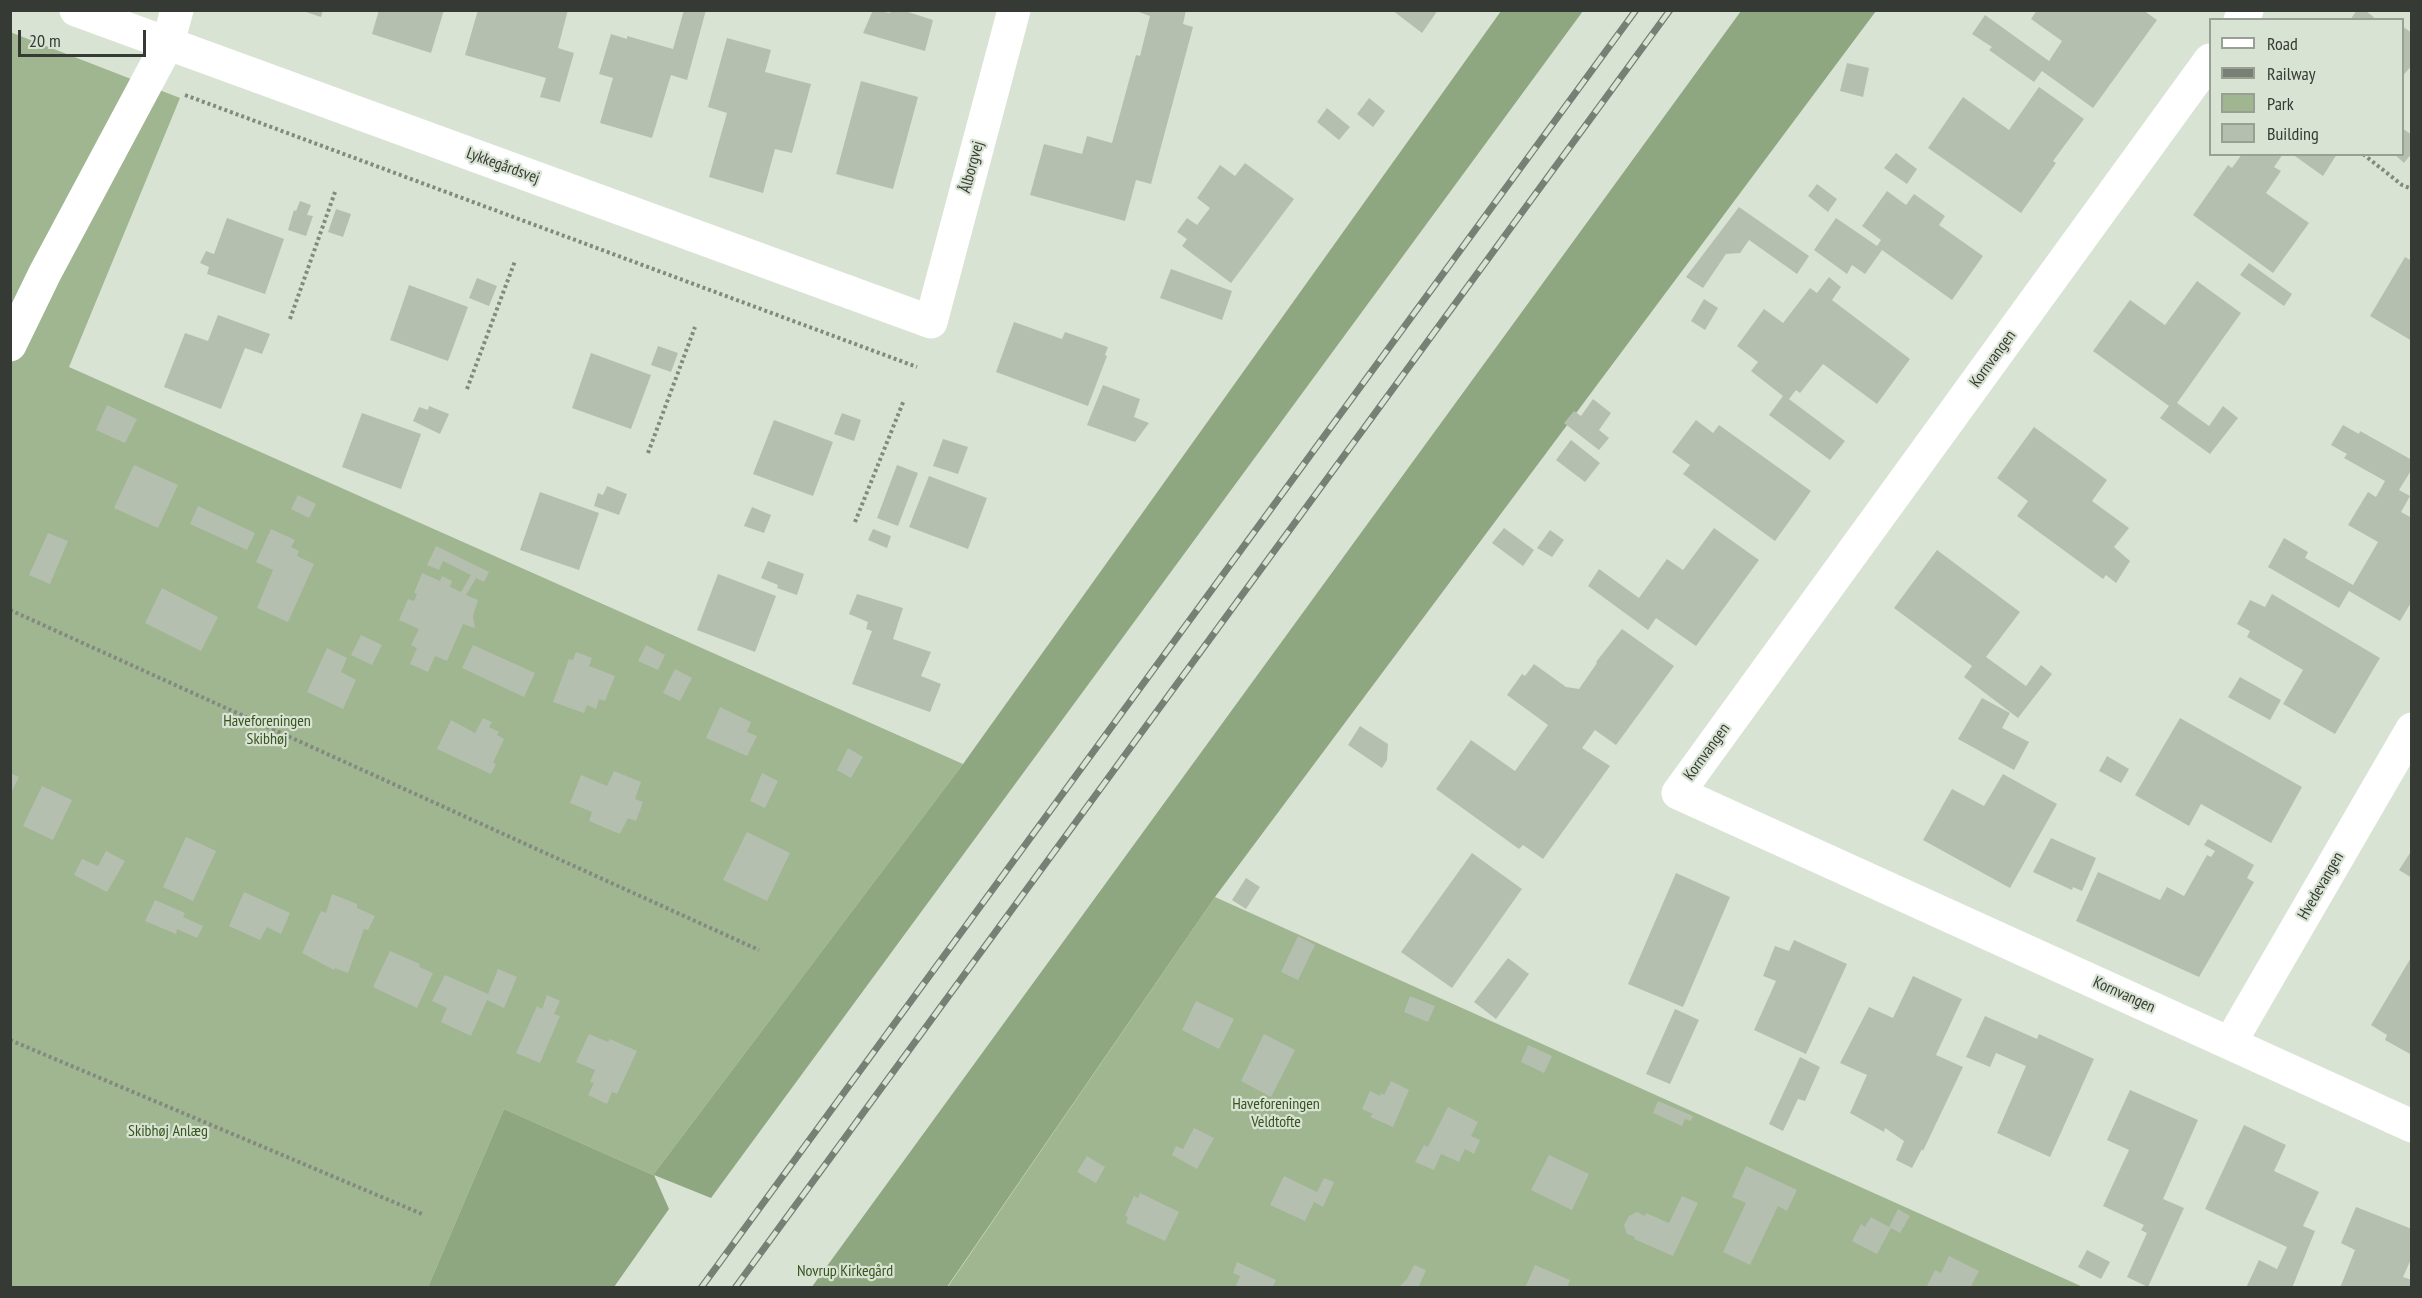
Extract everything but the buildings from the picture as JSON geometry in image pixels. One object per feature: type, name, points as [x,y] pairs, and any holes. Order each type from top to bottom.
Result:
[{"type":"street","name":"Lykkegårdsvej","points":[[76,10],[931,322]]},
{"type":"street","points":[[10,345],[45,273],[168,44],[177,10]]},
{"type":"street","name":"Ålborgvej","points":[[931,322],[1014,10]]},
{"type":"street","name":"Kornvangen","points":[[2209,63],[1678,793],[2412,1126]]},
{"type":"street","name":"Hvedevangen","points":[[2230,1043],[2412,729]]},
{"type":"path","points":[[147,81],[917,367]]},
{"type":"path","points":[[2365,156],[2402,185],[2412,189]]},
{"type":"path","points":[[290,319],[335,192]]},
{"type":"path","points":[[467,389],[515,261]]},
{"type":"path","points":[[648,453],[695,327]]},
{"type":"path","points":[[855,522],[904,400]]},
{"type":"path","points":[[10,610],[759,950]]},
{"type":"path","points":[[10,1040],[422,1214]]},
{"type":"green space","points":[[1501,11],[1583,11],[711,1198],[654,1175],[669,1209],[614,1287],[428,1287],[504,1109],[653,1175],[963,764]]},
{"type":"green space","name":"Novrup Kirkegård","points":[[1741,11],[1876,11],[1215,897],[947,1287],[811,1288]]},
{"type":"green space","name":"Haveforeningen Skibhøj","points":[[10,32],[180,98],[69,367],[963,764],[653,1175],[504,1109],[428,1287],[11,1287]]},
{"type":"green space","name":"Haveforeningen Veldtofte","points":[[1215,897],[2083,1287],[947,1288]]},
{"type":"railway","points":[[701,1288],[1636,10]]},
{"type":"railway","points":[[735,1288],[1670,10]]},
{"type":"park label","name":"Skibhøj Anlæg","points":[[168,1131]]}]
